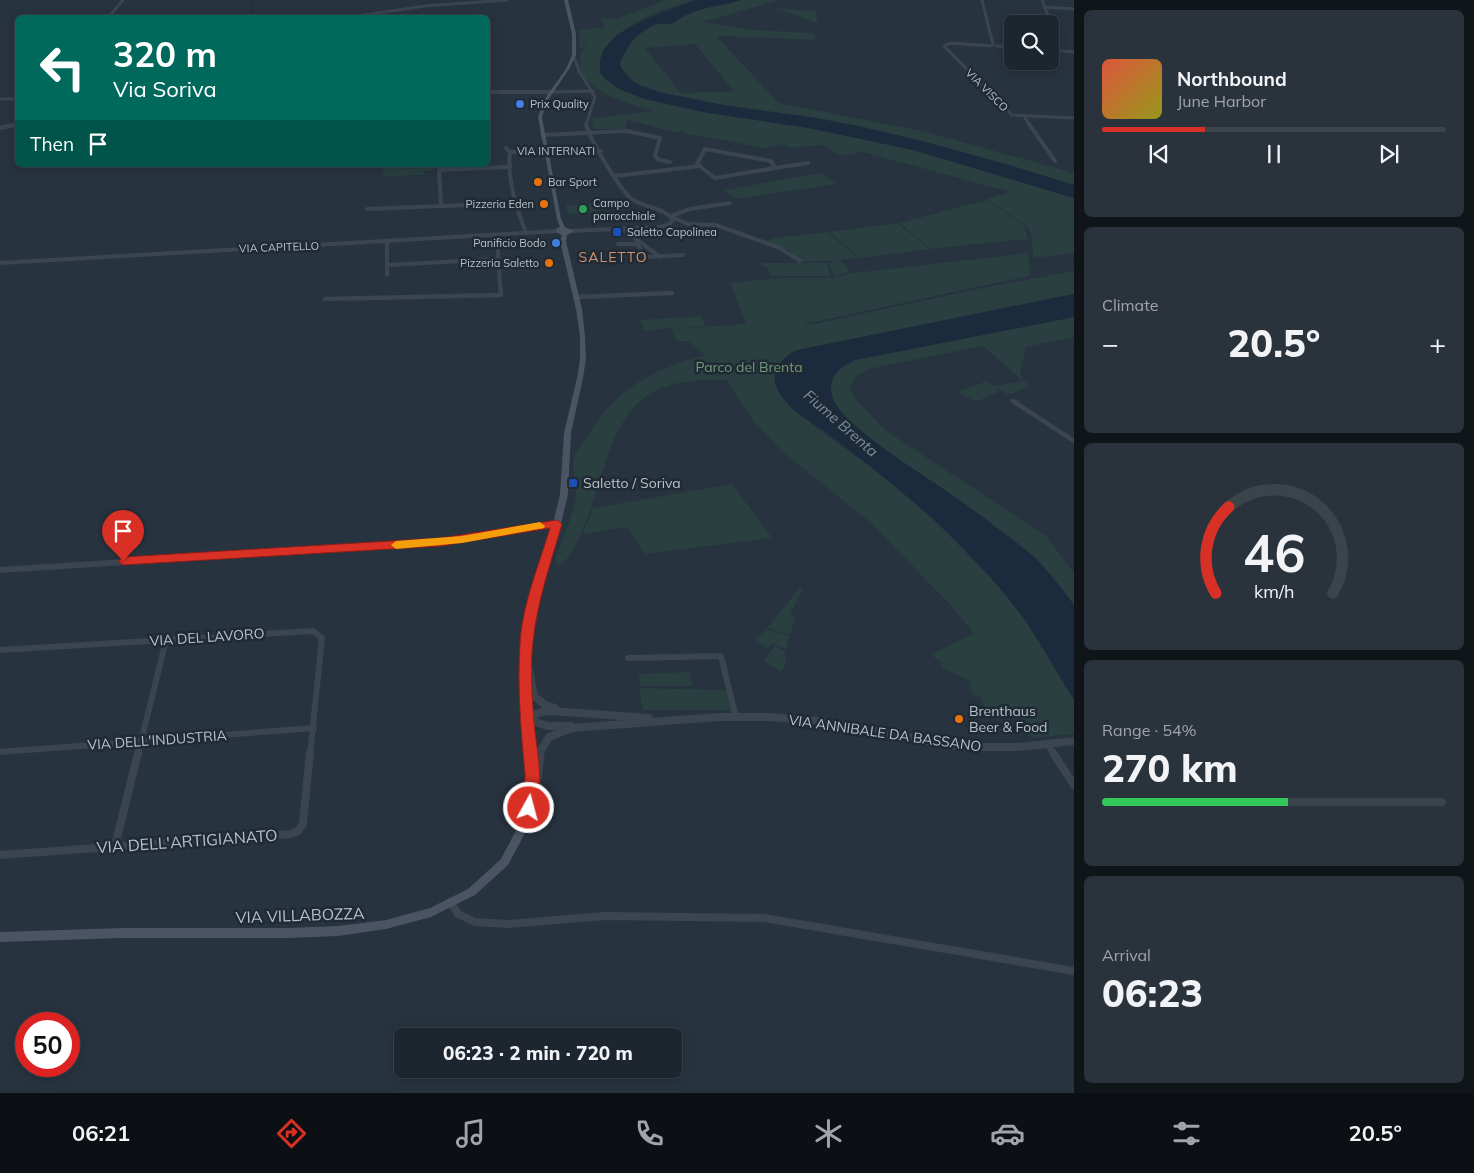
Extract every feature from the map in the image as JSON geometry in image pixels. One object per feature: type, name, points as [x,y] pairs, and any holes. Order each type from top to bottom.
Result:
[{"type":"main road","points":[[566,0],[573,28],[574,56]]},
{"type":"main road","name":"VIA VILLABOZZA","points":[[0,937],[69,934],[331,932],[398,923],[426,915],[472,891],[506,859],[518,840],[527,818],[532,779],[527,719],[525,654],[527,631],[557,524],[566,482],[567,435],[584,352],[582,332],[563,241],[564,231],[559,219],[542,135],[541,110],[574,56]]},
{"type":"street","points":[[110,15],[122,0]]},
{"type":"street","points":[[366,15],[471,1],[506,0]]},
{"type":"street","points":[[982,0],[994,45],[1004,46]]},
{"type":"street","points":[[1042,0],[1048,15]]},
{"type":"street","points":[[1044,7],[1074,9]]},
{"type":"street","name":"VIA VISCO","points":[[994,45],[950,43],[944,46],[1012,115],[1025,118],[1074,118]]},
{"type":"street","points":[[1059,51],[1074,52]]},
{"type":"street","points":[[574,56],[578,71],[593,91],[595,101],[586,123],[590,133],[629,198],[688,224]]},
{"type":"street","points":[[490,92],[593,91]]},
{"type":"street","points":[[0,99],[15,99]]},
{"type":"street","points":[[1025,118],[1055,161]]},
{"type":"street","points":[[0,128],[15,125]]},
{"type":"street","name":"VIA INTERNATI","points":[[542,135],[634,132],[658,138],[660,140],[654,156],[658,160],[670,162]]},
{"type":"street","name":"VIA INTERNATI","points":[[506,148],[510,152],[510,166],[516,203],[526,233]]},
{"type":"street","points":[[794,166],[705,149],[697,164],[715,178],[794,166],[808,163]]},
{"type":"street","name":"VIA INTERNATI","points":[[510,152],[601,151]]},
{"type":"street","points":[[771,161],[775,169]]},
{"type":"street","points":[[440,170],[510,166]]},
{"type":"street","points":[[616,176],[700,166]]},
{"type":"street","points":[[439,167],[442,205]]},
{"type":"street","points":[[367,209],[516,203]]},
{"type":"street","points":[[671,217],[690,208],[730,204]]},
{"type":"street","points":[[670,224],[672,222],[671,217]]},
{"type":"street","name":"VIA CAPITELLO","points":[[0,262],[688,224],[716,225],[780,248],[800,262]]},
{"type":"street","points":[[624,229],[639,243],[660,257]]},
{"type":"street","points":[[325,299],[501,295],[497,235]]},
{"type":"street","points":[[387,242],[387,274]]},
{"type":"street","points":[[618,244],[639,243]]},
{"type":"street","points":[[639,243],[644,257],[683,255]]},
{"type":"street","points":[[388,265],[498,259]]},
{"type":"street","points":[[579,297],[672,293]]},
{"type":"street","points":[[1013,401],[1074,441]]},
{"type":"street","points":[[0,570],[163,558],[441,542],[557,524]]},
{"type":"street","name":"VIA DEL LAVORO","points":[[1,651],[255,633],[313,631],[322,638],[314,728]]},
{"type":"street","points":[[115,846],[166,640]]},
{"type":"street","name":"VIA ANNIBALE DA BASSANO","points":[[525,654],[535,700],[545,706],[570,711],[666,720]]},
{"type":"street","points":[[628,658],[721,656],[736,718]]},
{"type":"street","name":"VIA ANNIBALE DA BASSANO","points":[[527,719],[540,712],[570,711]]},
{"type":"street","name":"VIA ANNIBALE DA BASSANO","points":[[527,719],[547,726],[591,726],[666,720],[785,718],[818,721],[959,746],[982,748],[1048,745],[1074,741]]},
{"type":"street","name":"VIA ANNIBALE DA BASSANO","points":[[527,818],[535,800],[537,760],[541,748],[548,737],[561,731],[591,726]]},
{"type":"street","name":"VIA DELL'INDUSTRIA","points":[[0,752],[314,728]]},
{"type":"street","name":"VIA DELL'ARTIGIANATO","points":[[0,855],[291,834],[298,831],[304,824],[314,728]]},
{"type":"street","points":[[1048,745],[1074,785]]},
{"type":"street","points":[[450,902],[458,914],[475,922],[508,924],[605,916],[764,918],[1074,971]]},
{"type":"green space","points":[[665,0],[696,0],[669,8],[640,20],[615,37],[606,48],[600,60],[619,89],[645,99],[708,113],[809,128],[913,150],[1074,198],[1074,253],[1034,258],[1031,234],[1027,226],[986,199],[1010,192],[863,152],[841,156],[822,145],[790,148],[784,144],[763,148],[743,144],[744,142],[742,144],[683,133],[683,131],[677,133],[627,120],[626,129],[594,129],[592,124],[593,118],[653,111],[625,103],[610,96],[596,89],[586,79],[580,68],[581,54],[590,39],[580,50],[579,29],[602,28],[591,38],[604,28],[601,18],[616,19]]},
{"type":"green space","points":[[741,0],[781,0],[702,22],[754,30],[814,33],[815,40],[716,36],[779,103],[923,131],[1074,173],[1074,185],[1014,166],[909,138],[823,119],[704,102],[659,92],[636,83],[621,68],[620,63],[624,50],[631,40],[656,24],[671,23],[684,15],[706,7]],"holes":[[[695,44],[734,91],[681,93],[645,48]]]},
{"type":"green space","points":[[774,8],[816,11],[818,23]]},
{"type":"green space","points":[[384,167],[434,167],[434,171],[424,171],[424,175],[383,176]]},
{"type":"green space","points":[[821,173],[837,184],[735,199],[724,190]]},
{"type":"green space","points":[[986,200],[1024,225],[1028,239],[931,249],[899,223]]},
{"type":"green space","name":"Campo parrocchiale","points":[[598,204],[600,213],[568,214],[566,205]]},
{"type":"green space","points":[[897,223],[930,249],[861,258],[829,232]]},
{"type":"green space","points":[[827,232],[859,258],[841,260],[850,272],[834,276],[829,263],[835,261],[803,262],[787,249],[767,241],[773,238]]},
{"type":"green space","name":"Parco del Brenta","points":[[1028,253],[1030,274],[1028,276],[810,323],[804,321],[809,325],[982,288],[1074,271],[1074,294],[798,350],[790,353],[778,366],[811,424],[871,467],[931,517],[1010,600],[1028,625],[1074,700],[1074,734],[1034,738],[1026,734],[1017,708],[985,710],[981,698],[972,694],[969,680],[940,667],[943,663],[931,655],[974,633],[953,608],[872,524],[783,452],[755,423],[726,380],[674,384],[654,391],[634,407],[614,440],[589,514],[574,549],[566,560],[557,566],[555,559],[576,495],[573,463],[576,452],[608,408],[629,389],[652,374],[678,363],[705,355],[688,341],[676,341],[672,328],[644,331],[640,320],[701,316],[706,326],[674,329],[746,324],[730,283],[778,278],[833,278],[853,273]]},
{"type":"green space","points":[[762,263],[826,263],[831,276],[772,276],[768,271],[768,267],[763,267]]},
{"type":"green space","points":[[1074,317],[1074,337],[1026,347],[1020,374],[1023,380],[983,346],[869,369],[856,376],[850,388],[854,398],[885,430],[1046,536],[1074,573],[1074,605],[1045,569],[1027,551],[965,504],[894,456],[856,427],[842,413],[834,401],[831,387],[834,376],[838,371],[855,360]]},
{"type":"green space","points":[[987,381],[994,386],[1024,381],[1030,386],[1008,395],[997,387],[1000,391],[976,402],[957,392]]},
{"type":"green space","points":[[732,484],[772,538],[645,554],[627,527],[582,534],[593,508]]},
{"type":"green space","points":[[800,588],[803,589],[790,614],[795,618],[790,635],[767,628]]},
{"type":"green space","points":[[767,629],[789,636],[786,649],[772,643],[768,648],[755,640]]},
{"type":"green space","points":[[775,646],[785,651],[786,664],[781,672],[763,661]]},
{"type":"green space","points":[[689,672],[693,686],[640,686],[638,674]]},
{"type":"green space","points":[[639,688],[726,690],[731,710],[643,710]]},
{"type":"water","points":[[696,0],[741,0],[699,10],[673,23],[656,24],[643,31],[630,45],[620,63],[622,70],[629,78],[645,88],[666,94],[728,106],[797,115],[863,127],[954,150],[1074,185],[1074,198],[913,150],[809,128],[708,113],[645,99],[619,89],[604,78],[600,73],[600,60],[603,50],[617,35],[642,21]]},
{"type":"water","name":"Fiume Brenta","points":[[1074,294],[1074,317],[855,360],[838,371],[834,376],[831,387],[834,401],[842,413],[856,427],[1018,544],[1040,563],[1065,593],[1074,605],[1074,700],[1027,623],[981,567],[943,528],[906,495],[830,435],[793,409],[781,396],[775,382],[775,376],[776,370],[783,360],[798,350]]},
{"type":"waterway","points":[[249,0],[253,3],[251,10],[252,15]]},
{"type":"slow traffic","points":[[396,545],[462,540],[540,526]]},
{"type":"place","name":"Prix Quality","points":[[520,104]]},
{"type":"place","name":"Bar Sport","points":[[538,182]]},
{"type":"place","name":"Pizzeria Eden","points":[[544,204]]},
{"type":"place","name":"Campo parrocchiale","points":[[583,209]]},
{"type":"place","name":"Saletto Capolinea","points":[[617,232]]},
{"type":"place","name":"Panificio Bodo","points":[[556,243]]},
{"type":"place","name":"Pizzeria Saletto","points":[[549,263]]},
{"type":"place","name":"Saletto / Soriva","points":[[573,483]]},
{"type":"place","name":"Brenthaus Beer & Food","points":[[959,719]]},
{"type":"district","name":"SALETTO","points":[[613,257]]},
{"type":"route","points":[[123,561],[441,542],[557,524],[527,631],[525,682],[532,779],[532,798],[529,808]]}]
